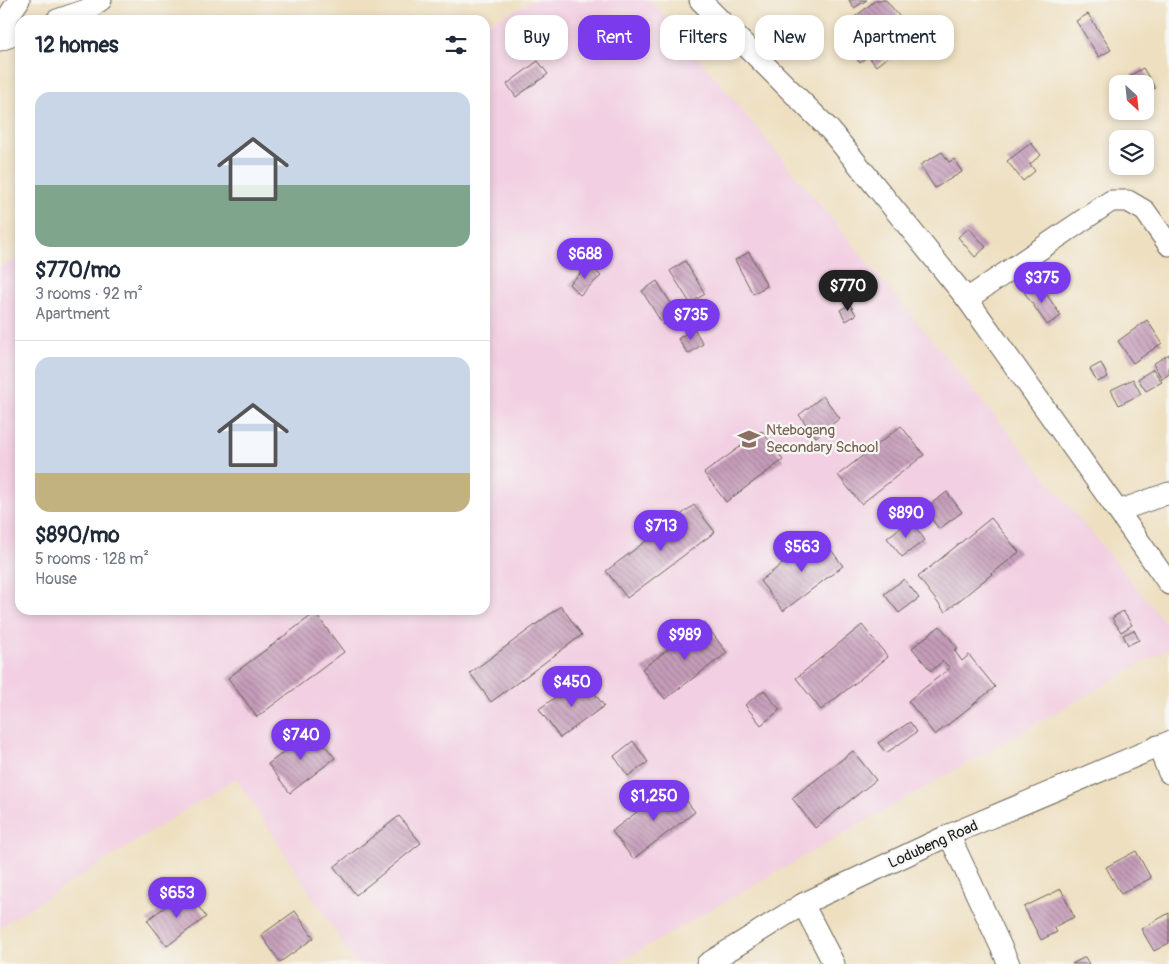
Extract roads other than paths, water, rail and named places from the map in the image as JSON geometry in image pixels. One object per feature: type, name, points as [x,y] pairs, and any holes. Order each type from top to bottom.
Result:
[{"type":"street","points":[[0,29],[18,0]]},
{"type":"street","points":[[72,15],[86,10],[101,0]]},
{"type":"street","points":[[700,0],[830,130],[967,299],[1169,584]]},
{"type":"street","points":[[0,40],[15,35]]},
{"type":"street","points":[[967,299],[1111,201],[1128,201],[1145,211],[1169,245]]},
{"type":"street","points":[[1118,511],[1169,493]]},
{"type":"street","points":[[1164,744],[1169,773]]},
{"type":"street","name":"Lodubeng Road","points":[[707,964],[803,904],[949,835],[1164,744]]},
{"type":"street","points":[[949,835],[1009,964]]},
{"type":"street","points":[[803,904],[834,964]]},
{"type":"place","name":"Ntebogang Secondary School","points":[[749,439]]}]
